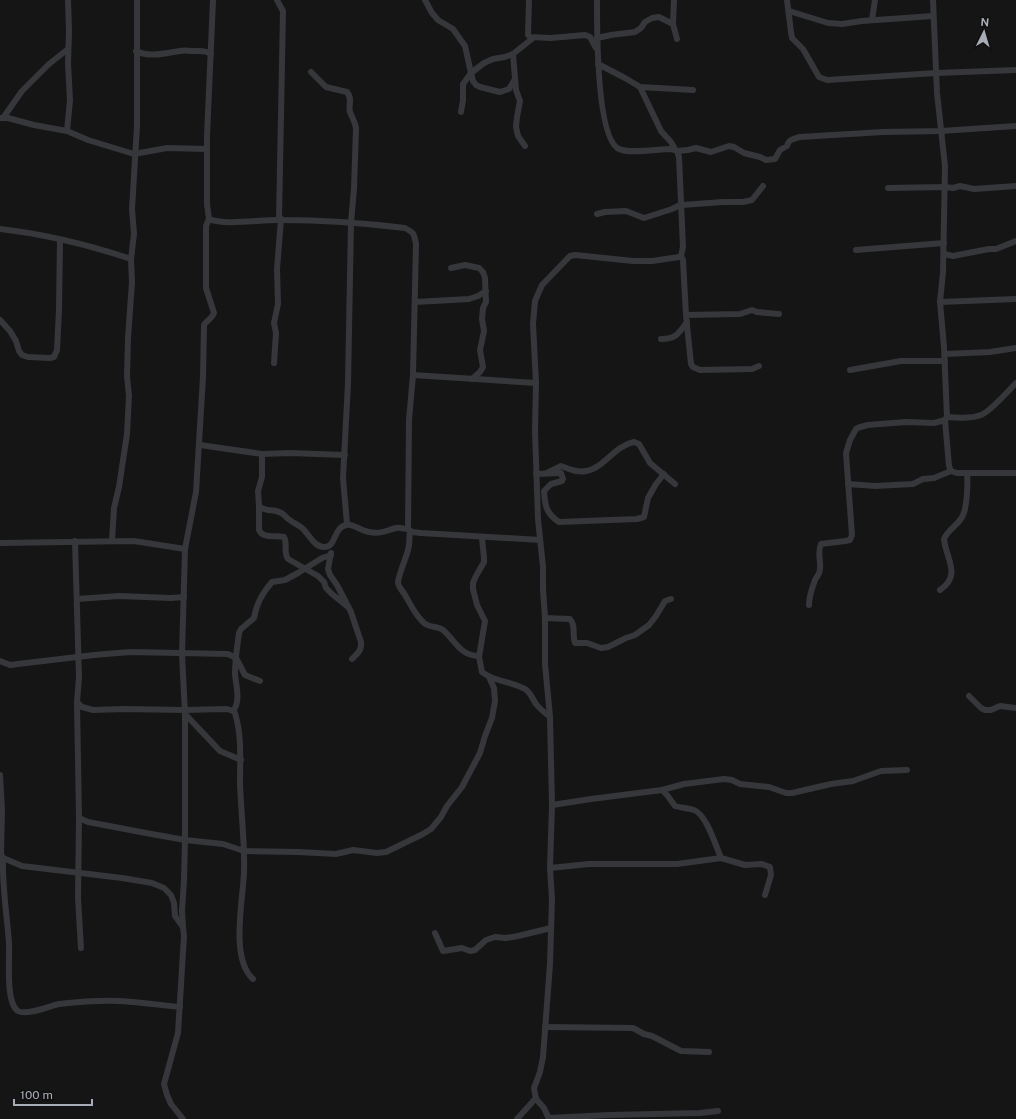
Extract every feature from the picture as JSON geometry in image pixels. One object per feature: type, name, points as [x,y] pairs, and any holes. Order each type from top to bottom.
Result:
[{"type":"street","points":[[68,0],[68,64],[70,100],[68,132]]},
{"type":"street","points":[[112,541],[114,508],[119,487],[127,434],[128,338],[132,282],[131,259],[134,234],[132,209],[134,154],[137,126],[137,0]]},
{"type":"street","points":[[183,1119],[171,1104],[164,1084],[178,1033],[184,936],[182,927],[185,840],[182,654],[185,549],[196,492],[200,445],[204,325],[206,321],[212,318],[214,313],[206,288],[206,226],[209,219],[207,204],[207,149],[213,0]]},
{"type":"street","points":[[274,362],[276,333],[274,323],[278,298],[276,269],[280,220],[283,19],[283,11],[277,0]]},
{"type":"street","points":[[425,0],[432,13],[438,20],[457,33],[465,46],[473,81],[476,85],[500,92],[509,89],[515,79]]},
{"type":"street","points":[[529,0],[528,35],[533,38],[585,35],[590,37],[597,51]]},
{"type":"street","points":[[597,0],[597,51],[604,120],[615,147],[620,150],[688,150],[696,148],[711,152],[729,146],[734,147],[744,153],[768,160],[775,159],[780,150],[787,146],[791,139],[800,137],[1016,126]]},
{"type":"street","points":[[674,0],[673,24],[677,39]]},
{"type":"street","points":[[787,0],[790,32],[792,38],[803,49],[819,77],[827,80],[936,72],[1016,70]]},
{"type":"street","points":[[872,20],[875,0]]},
{"type":"street","points":[[929,0],[945,166],[944,272],[940,302],[945,354],[946,419],[949,466],[952,471],[966,474],[1016,473]]},
{"type":"street","points":[[931,16],[933,0]]},
{"type":"street","points":[[789,11],[828,23],[842,24],[872,20],[931,16]]},
{"type":"street","points":[[597,38],[635,32],[641,28],[645,22],[652,18],[659,17],[673,24]]},
{"type":"street","points":[[461,112],[463,84],[471,73],[484,63],[513,54],[533,38]]},
{"type":"street","points":[[68,49],[49,64],[22,91],[1,118],[68,132],[88,140],[134,154],[167,148],[207,149]]},
{"type":"street","points":[[136,51],[142,54],[150,55],[182,51],[206,51],[211,54]]},
{"type":"street","points":[[513,54],[516,90],[520,101],[516,127],[518,136],[526,146]]},
{"type":"street","points":[[598,64],[640,88],[661,131],[671,142],[679,157],[683,247],[681,256],[683,260],[686,315],[691,364],[693,367],[700,370],[752,369],[759,366]]},
{"type":"street","points":[[311,72],[326,87],[347,92],[350,99],[350,112],[355,121],[356,128],[354,189],[351,222],[348,384],[343,478],[347,524]]},
{"type":"street","points":[[640,88],[693,90]]},
{"type":"street","points":[[597,214],[626,211],[644,218],[672,209],[682,204],[743,202],[752,200],[763,186]]},
{"type":"street","points":[[888,188],[953,188],[960,186],[974,189],[1016,186]]},
{"type":"street","points":[[209,219],[220,222],[280,220],[351,222],[405,228],[415,235],[413,375],[409,420],[409,530],[408,549],[398,584],[405,594],[408,602],[418,616],[427,625],[442,629],[466,654],[479,656]]},
{"type":"street","points":[[0,229],[16,230],[89,246],[131,259]]},
{"type":"street","points":[[0,320],[10,331],[16,341],[19,352],[22,355],[28,357],[54,357],[57,350],[60,240]]},
{"type":"street","points":[[944,254],[953,256],[996,249],[1016,241]]},
{"type":"street","points":[[856,250],[944,243]]},
{"type":"street","points":[[681,256],[652,261],[633,261],[575,255],[570,256],[542,285],[535,301],[533,324],[536,383],[536,474],[543,567],[545,664],[550,717],[552,805],[550,868],[552,899],[543,1057],[534,1088],[536,1098],[544,1108],[549,1119],[718,1111]]},
{"type":"street","points":[[450,268],[465,265],[478,268],[483,272],[486,302],[483,308],[482,319],[484,332],[480,350],[483,367],[472,379]]},
{"type":"street","points":[[415,302],[469,300],[486,291]]},
{"type":"street","points":[[940,302],[1016,299]]},
{"type":"street","points":[[686,315],[740,314],[752,310],[757,312],[779,314]]},
{"type":"street","points":[[661,339],[670,339],[676,336],[687,322]]},
{"type":"street","points":[[945,354],[990,352],[1016,348]]},
{"type":"street","points":[[850,370],[901,361],[945,361]]},
{"type":"street","points":[[413,375],[536,383]]},
{"type":"street","points":[[809,605],[810,594],[814,587],[815,580],[819,575],[819,549],[822,544],[827,542],[846,542],[850,540],[852,536],[846,453],[847,446],[853,434],[860,427],[868,425],[913,422],[934,423],[946,419],[981,415],[1002,398],[1016,383]]},
{"type":"street","points":[[546,474],[561,466],[576,471],[587,472],[596,468],[616,450],[634,442],[639,444],[650,464],[675,484]]},
{"type":"street","points":[[200,445],[262,454],[290,453],[345,455]]},
{"type":"street","points":[[262,454],[262,478],[258,491],[260,534],[264,536],[284,537],[286,541],[285,555],[288,559],[318,576],[324,582],[326,588],[348,607]]},
{"type":"street","points":[[848,484],[875,486],[913,484],[923,479],[934,478],[952,471]]},
{"type":"street","points":[[536,474],[561,473],[562,475],[562,481],[550,484],[544,491],[546,508],[553,518],[559,522],[637,519],[644,517],[648,498],[664,474]]},
{"type":"street","points":[[940,590],[949,582],[951,577],[944,539],[950,528],[963,515],[968,486],[966,474]]},
{"type":"street","points":[[259,506],[266,511],[281,512],[286,518],[308,533],[317,545],[324,548],[329,547],[333,543]]},
{"type":"street","points":[[352,659],[360,652],[362,647],[361,642],[348,607],[328,569],[334,537],[338,529],[347,524],[353,525],[366,532],[377,533],[383,533],[398,528],[482,538],[540,540]]},
{"type":"street","points":[[482,538],[484,562],[476,576],[472,589],[485,621],[479,656],[482,672],[489,677],[514,684],[527,690],[539,707],[550,717]]},
{"type":"street","points":[[75,541],[77,657],[79,677],[77,702],[79,818],[78,873],[82,948]]},
{"type":"street","points":[[0,543],[134,541],[185,549]]},
{"type":"street","points":[[233,711],[236,703],[237,688],[235,675],[239,634],[241,629],[254,618],[256,608],[266,588],[274,581],[285,580],[322,558],[331,555]]},
{"type":"street","points":[[77,599],[119,596],[184,597]]},
{"type":"street","points":[[545,618],[570,619],[574,626],[573,637],[575,643],[587,642],[601,648],[608,647],[635,635],[649,624],[666,601],[671,600]]},
{"type":"street","points":[[0,661],[10,665],[94,654],[130,652],[228,654],[236,658],[245,675],[260,681]]},
{"type":"street","points":[[79,818],[88,822],[185,840],[223,844],[244,851],[336,854],[353,850],[380,853],[397,847],[431,829],[458,793],[482,749],[492,718],[496,701],[494,688],[489,677]]},
{"type":"street","points":[[969,696],[980,708],[986,710],[991,710],[1000,706],[1016,708]]},
{"type":"street","points":[[77,702],[82,707],[93,710],[125,709],[184,712],[227,709],[233,711],[236,717],[240,740],[240,784],[244,851],[244,873],[239,931],[245,970],[253,979]]},
{"type":"street","points":[[184,712],[220,751],[241,760]]},
{"type":"street","points":[[552,805],[662,790],[684,784],[724,779],[732,780],[740,784],[768,787],[786,793],[792,793],[830,784],[853,781],[881,771],[907,770]]},
{"type":"street","points":[[0,776],[2,810],[1,854],[3,858],[4,894],[9,943],[8,980],[12,1002],[18,1011],[24,1012],[57,1004],[99,1001],[125,1001],[180,1007]]},
{"type":"street","points":[[662,790],[675,806],[693,809],[699,812],[721,858]]},
{"type":"street","points":[[3,858],[22,866],[152,883],[164,888],[171,896],[174,903],[175,916],[182,927]]},
{"type":"street","points":[[550,868],[589,864],[678,864],[721,858],[745,865],[762,864],[770,867],[771,874],[765,895]]},
{"type":"street","points":[[435,933],[443,951],[462,948],[470,951],[475,950],[486,940],[495,937],[506,938],[551,928]]},
{"type":"street","points":[[545,1027],[633,1028],[681,1051],[709,1052]]},
{"type":"street","points":[[516,1119],[536,1098]]}]
